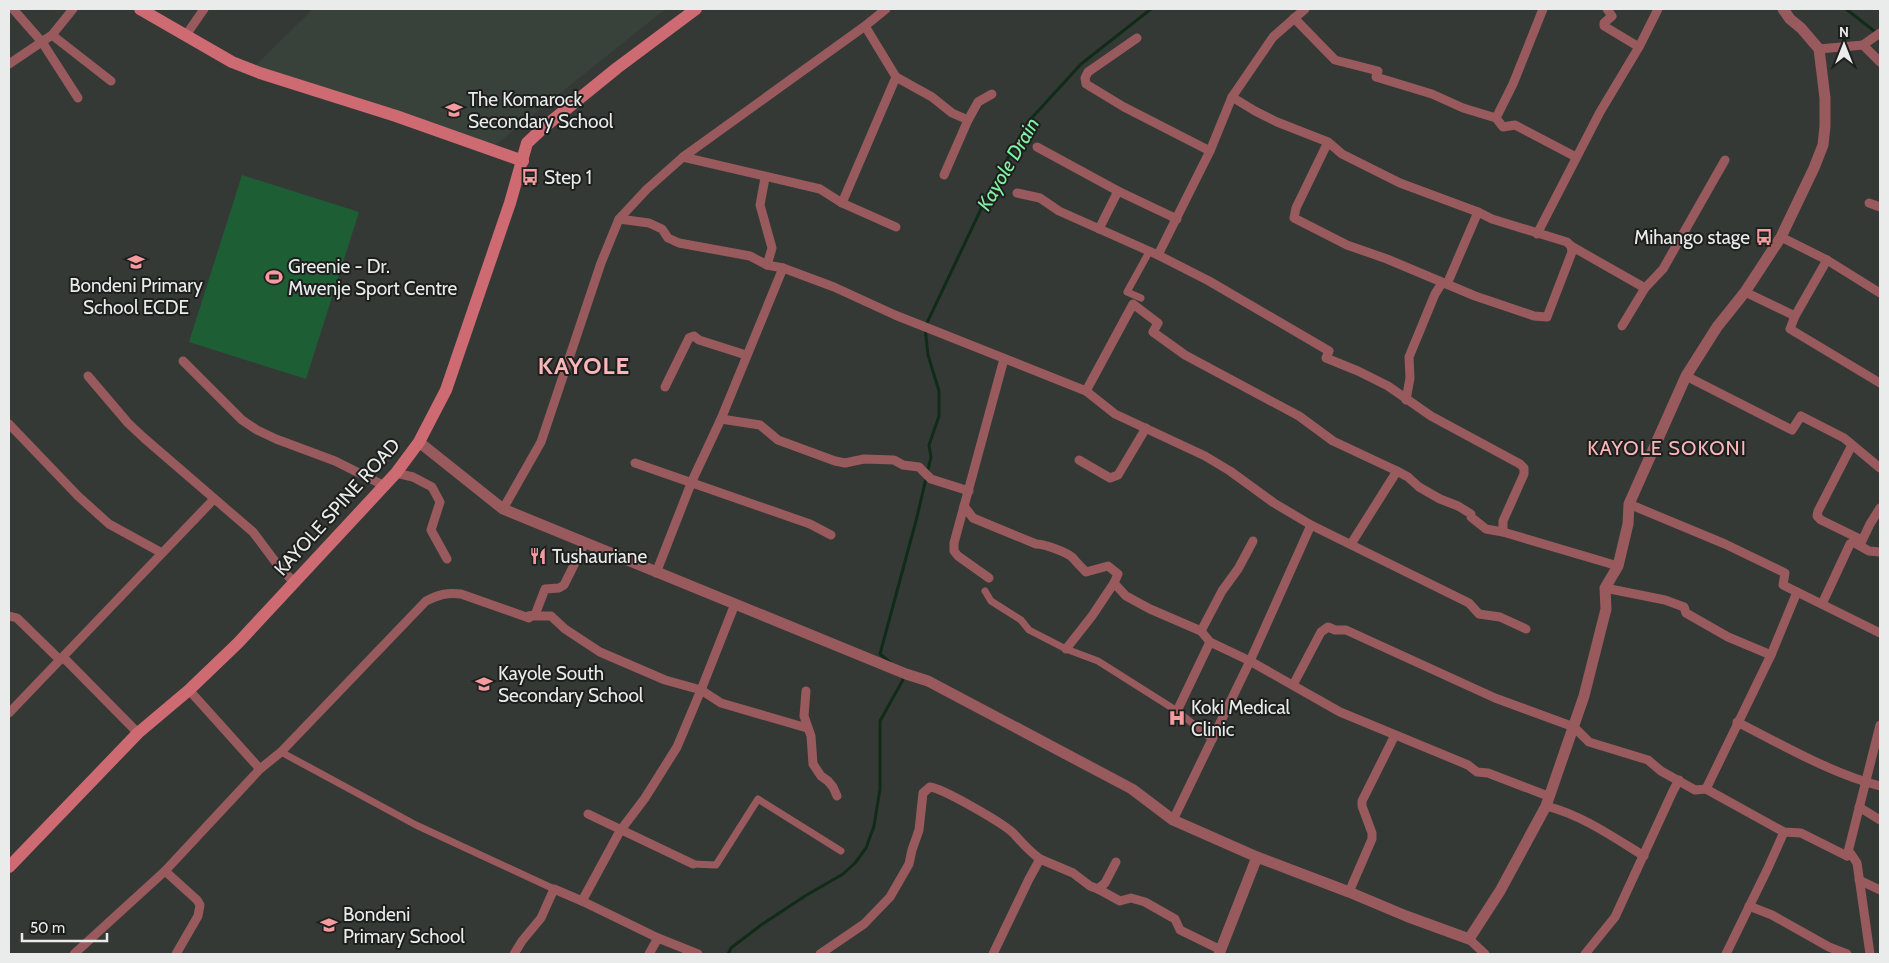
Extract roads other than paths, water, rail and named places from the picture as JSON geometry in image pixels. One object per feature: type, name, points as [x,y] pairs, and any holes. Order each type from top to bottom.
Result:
[{"type":"main road","points":[[140,9],[232,62],[260,73],[396,116],[522,161]]},
{"type":"main road","name":"KAYOLE SPINE ROAD","points":[[9,867],[138,732],[189,690],[238,643],[396,473],[419,442],[446,390],[527,143],[542,128],[617,68],[696,9]]},
{"type":"street","points":[[13,9],[42,42],[78,98]]},
{"type":"street","points":[[9,64],[52,35],[73,9]]},
{"type":"street","points":[[186,35],[204,9]]},
{"type":"street","points":[[503,509],[541,442],[601,263],[619,219],[647,189],[683,157],[886,9]]},
{"type":"street","points":[[1141,298],[1127,292],[1177,219],[1183,203],[1210,151],[1232,96],[1273,37],[1304,9]]},
{"type":"street","points":[[1496,118],[1513,84],[1543,9]]},
{"type":"street","points":[[1606,9],[1612,16],[1604,23],[1604,26],[1639,47]]},
{"type":"street","points":[[1537,234],[1576,157],[1639,47],[1658,9]]},
{"type":"street","points":[[1469,939],[1500,891],[1547,801],[1584,696],[1606,609],[1605,588],[1618,566],[1628,524],[1629,504],[1686,376],[1717,327],[1745,292],[1781,237],[1823,145],[1825,98],[1819,50],[1801,28],[1790,19],[1784,9]]},
{"type":"street","points":[[1294,18],[1334,60],[1378,71],[1376,77],[1432,94],[1462,108],[1496,118],[1503,127],[1515,125],[1576,157]]},
{"type":"street","points":[[865,26],[896,77],[932,97],[952,113],[968,120]]},
{"type":"street","points":[[1819,50],[1863,45],[1880,33]]},
{"type":"street","points":[[52,35],[111,81]]},
{"type":"street","points":[[1137,38],[1088,72],[1085,78],[1086,84],[1124,107],[1210,151]]},
{"type":"street","points":[[1863,45],[1880,62]]},
{"type":"street","points":[[842,203],[896,77]]},
{"type":"street","points":[[944,175],[978,102],[992,94]]},
{"type":"street","points":[[1232,96],[1270,118],[1328,142],[1342,154],[1400,183],[1492,219],[1567,242],[1645,288]]},
{"type":"street","points":[[1328,142],[1296,208],[1294,218],[1347,245],[1387,259],[1475,296],[1534,316],[1547,317],[1572,252],[1571,246]]},
{"type":"street","points":[[1037,147],[1118,191],[1177,219]]},
{"type":"street","points":[[683,157],[765,178],[820,189],[842,203],[896,227]]},
{"type":"street","points":[[1622,326],[1645,288],[1663,269],[1725,160]]},
{"type":"street","points":[[765,178],[760,205],[772,248],[767,265]]},
{"type":"street","points":[[1099,229],[1118,191]]},
{"type":"street","points":[[1017,193],[1040,198],[1059,211],[1210,281],[1271,315],[1329,351],[1326,358],[1388,386],[1431,416],[1522,466],[1524,474],[1502,521],[1503,532]]},
{"type":"street","points":[[1869,203],[1880,207]]},
{"type":"street","points":[[1406,400],[1410,378],[1410,357],[1435,294],[1445,284],[1478,212]]},
{"type":"street","points":[[619,219],[649,223],[662,229],[668,238],[679,243],[750,256],[767,265],[782,268],[834,287],[895,315],[1086,391],[1115,414],[1204,456],[1230,471],[1274,503],[1311,525],[1470,603],[1480,614],[1500,617],[1526,629]]},
{"type":"street","points":[[1781,237],[1827,260],[1880,293]]},
{"type":"street","points":[[1827,260],[1795,316],[1790,329],[1880,383]]},
{"type":"street","points":[[656,573],[782,268]]},
{"type":"street","points":[[1745,292],[1795,316]]},
{"type":"street","points":[[1086,391],[1133,304],[1158,323],[1153,332],[1186,355],[1256,394],[1284,407],[1333,441],[1397,471],[1408,477],[1418,487],[1467,511],[1471,514],[1471,518],[1486,529],[1503,532],[1618,566]]},
{"type":"street","points":[[665,387],[689,338],[694,336],[699,340],[746,356]]},
{"type":"street","points":[[989,578],[958,556],[954,551],[954,543],[1004,359]]},
{"type":"street","points":[[183,361],[242,420],[257,430],[336,461],[383,485]]},
{"type":"street","points":[[88,376],[128,423],[253,532],[294,584]]},
{"type":"street","points":[[1686,376],[1792,430],[1801,416],[1844,438],[1880,468]]},
{"type":"street","points":[[721,419],[760,425],[778,440],[835,461],[845,463],[864,459],[894,460],[903,465],[919,467],[931,479],[969,491]]},
{"type":"street","points":[[9,424],[78,496],[109,524],[162,554]]},
{"type":"street","points":[[1079,460],[1110,478],[1114,477],[1118,475],[1146,428]]},
{"type":"street","points":[[419,442],[503,509],[656,573],[906,674],[928,681],[1132,789],[1173,820],[1257,857],[1469,939],[1485,954]]},
{"type":"street","points":[[1852,444],[1817,516],[1861,543],[1869,551],[1880,552]]},
{"type":"street","points":[[635,463],[810,524],[831,534]]},
{"type":"street","points":[[1351,544],[1397,471]]},
{"type":"street","points":[[396,473],[413,477],[432,487],[440,502],[431,530],[447,559]]},
{"type":"street","points":[[9,713],[214,499]]},
{"type":"street","points":[[1629,504],[1725,544],[1785,573],[1783,585],[1880,633]]},
{"type":"street","points":[[964,506],[973,518],[1072,557],[1074,563],[1086,572],[1108,566],[1118,574],[1092,616],[1066,649]]},
{"type":"street","points":[[1861,543],[1880,508]]},
{"type":"street","points":[[1173,820],[1250,662],[1311,525]]},
{"type":"street","points":[[1201,632],[1222,591],[1238,569],[1253,541]]},
{"type":"street","points":[[1822,604],[1850,544],[1853,542],[1861,543]]},
{"type":"street","points":[[74,954],[165,871],[260,770],[281,752],[426,601],[438,595],[461,594],[530,618],[530,616],[535,615],[545,589],[558,588],[564,585],[585,543]]},
{"type":"street","points":[[1114,583],[1126,596],[1201,632],[1210,642],[1340,712],[1468,765],[1477,772],[1488,773],[1596,827],[1644,856]]},
{"type":"street","points":[[1605,588],[1665,600],[1684,606],[1686,613],[1728,637],[1771,656]]},
{"type":"street","points":[[985,591],[992,601],[1021,620],[1029,630],[1066,649],[1098,660],[1177,711],[1213,740]]},
{"type":"street","points":[[1706,789],[1771,656],[1797,592]]},
{"type":"street","points":[[582,901],[620,831],[645,798],[676,747],[735,604]]},
{"type":"street","points":[[9,616],[17,618],[62,658],[138,732]]},
{"type":"street","points":[[530,616],[551,616],[565,629],[600,652],[665,680],[701,690],[721,703],[807,728]]},
{"type":"street","points":[[1293,685],[1321,632],[1328,627],[1335,630],[1346,630],[1495,698],[1574,728],[1589,742],[1648,760],[1661,771],[1695,790],[1706,789],[1784,832],[1801,833],[1847,856],[1851,854],[1855,858],[1870,954]]},
{"type":"street","points":[[1177,711],[1210,642]]},
{"type":"street","points":[[189,690],[260,770]]},
{"type":"street","points":[[806,691],[803,711],[811,736],[813,764],[821,776],[828,780],[837,796]]},
{"type":"street","points":[[1738,722],[1800,753],[1865,782],[1880,786]]},
{"type":"street","points":[[1847,856],[1880,725]]},
{"type":"street","points":[[1349,892],[1372,839],[1372,833],[1362,801],[1395,735]]},
{"type":"street","points":[[281,752],[416,825],[658,938],[698,954]]},
{"type":"street","points":[[1585,954],[1615,917],[1672,791],[1679,780]]},
{"type":"street","points":[[820,954],[864,924],[890,897],[909,864],[919,830],[923,793],[930,787],[998,821],[1015,835],[1024,847],[1040,859],[1073,873],[1090,886],[1120,901],[1131,898],[1145,902],[1175,919],[1180,930],[1220,952],[1257,857]]},
{"type":"street","points":[[588,814],[620,831],[693,864],[716,865],[758,798],[841,851]]},
{"type":"street","points":[[1859,807],[1880,820]]},
{"type":"street","points":[[1726,954],[1784,832]]},
{"type":"street","points":[[993,954],[1040,859]]},
{"type":"street","points":[[1098,889],[1105,882],[1116,862]]},
{"type":"street","points":[[165,871],[200,905],[198,916],[176,954]]},
{"type":"street","points":[[1859,880],[1880,890]]},
{"type":"street","points":[[514,954],[541,918],[554,889]]},
{"type":"street","points":[[1749,906],[1772,915],[1829,947],[1847,954]]},
{"type":"street","points":[[649,954],[658,938]]},
{"type":"waterway","name":"Kayole Drain","points":[[892,664],[880,654],[917,517],[931,457],[929,445],[939,416],[939,391],[928,355],[925,327],[991,188],[1028,122],[1081,64],[1151,9]]},
{"type":"waterway","name":"Kayole Drain","points":[[1846,9],[1878,34]]},
{"type":"waterway","points":[[728,954],[731,948],[761,925],[843,874],[855,863],[866,848],[874,826],[880,789],[880,721],[905,676]]},
{"type":"place","name":"The Komarock Secondary School","points":[[454,110]]},
{"type":"place","name":"Step 1","points":[[530,177]]},
{"type":"place","name":"Mihango stage","points":[[1764,237]]},
{"type":"place","name":"Bondeni Primary School ECDE","points":[[136,262]]},
{"type":"place","name":"Greenie - Dr. Mwenje Sport Centre","points":[[274,277]]},
{"type":"place","name":"Tushauriane","points":[[538,556]]},
{"type":"place","name":"Kayole South Secondary School","points":[[484,684]]},
{"type":"place","name":"Koki Medical Clinic","points":[[1177,718]]},
{"type":"place","name":"Bondeni Primary School","points":[[329,925]]},
{"type":"district","name":"KAYOLE","points":[[584,365]]},
{"type":"district","name":"KAYOLE SOKONI","points":[[1667,448]]}]
